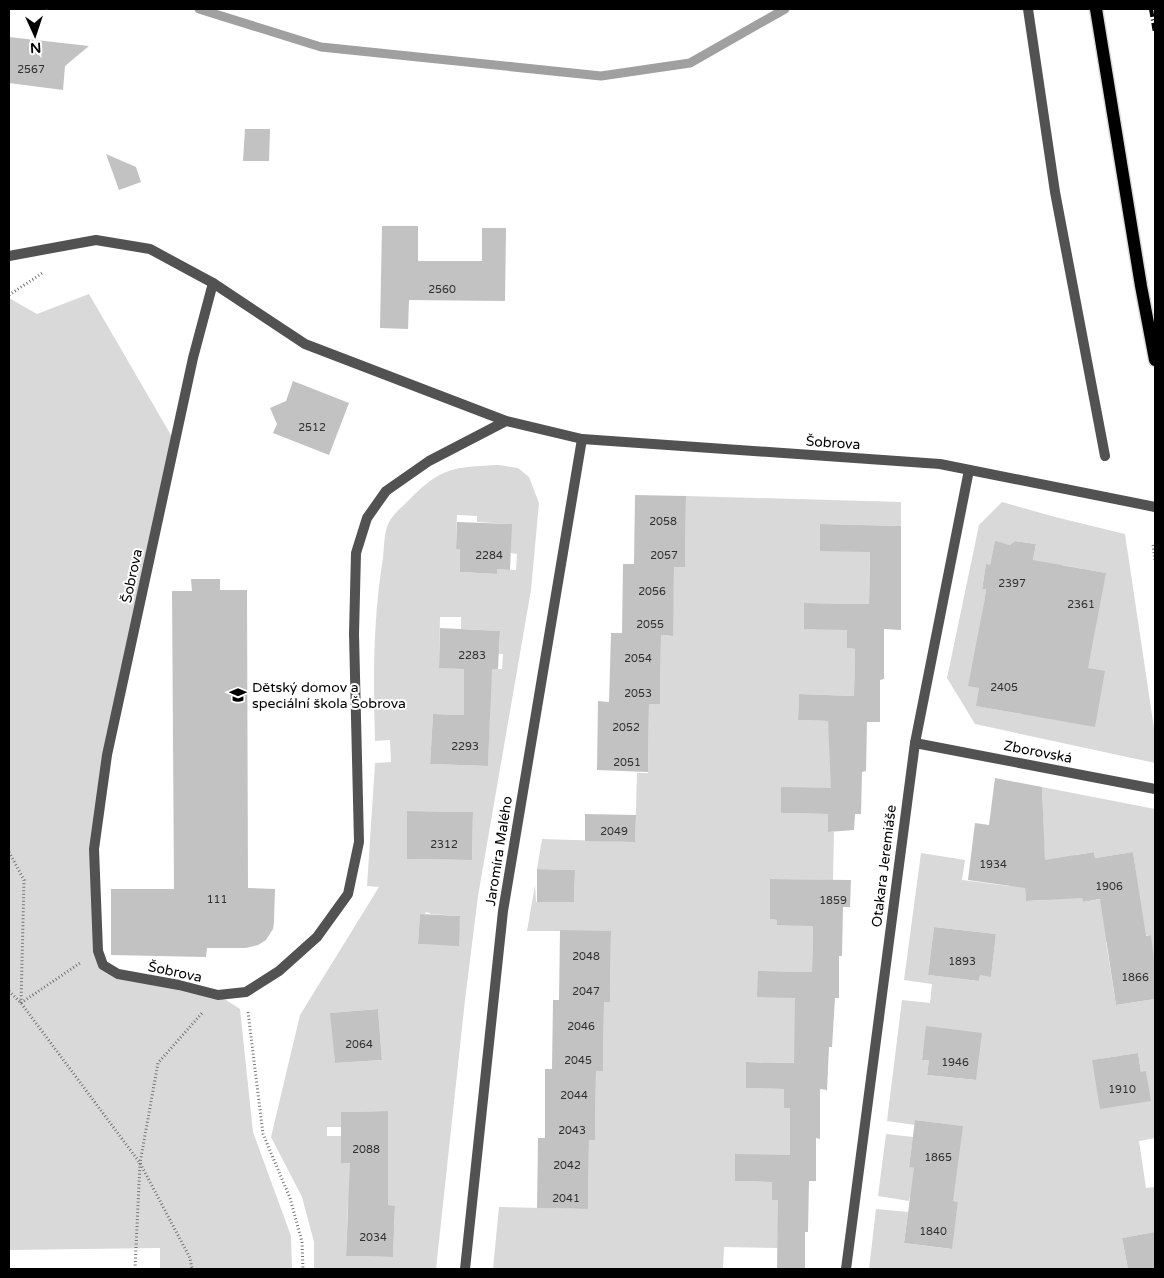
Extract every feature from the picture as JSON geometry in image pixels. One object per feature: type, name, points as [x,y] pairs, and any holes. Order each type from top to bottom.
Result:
[{"type":"main road","points":[[1096,9],[1141,286],[1155,360]]},
{"type":"street","points":[[1028,9],[1055,192],[1105,456]]},
{"type":"street","name":"Šobrova","points":[[9,256],[96,240],[150,250],[213,283],[305,344],[506,421],[582,440],[940,464],[1155,507]]},
{"type":"street","name":"Šobrova","points":[[213,283],[193,358],[107,755],[94,849],[98,951],[103,965],[118,974],[179,985],[218,995],[246,992],[279,971],[317,936],[348,894],[359,842],[354,634],[356,553],[367,518],[386,491],[429,461],[506,421]]},
{"type":"street","name":"Jaromíra Malého","points":[[465,1269],[503,911],[582,440]]},
{"type":"street","name":"Otakara Jeremiáše","points":[[846,1269],[915,743],[969,470]]},
{"type":"street","name":"Zborovská","points":[[915,743],[1155,789]]},
{"type":"path","points":[[9,295],[46,271]]},
{"type":"path","points":[[1153,545],[1155,560]]},
{"type":"path","points":[[9,852],[24,880],[21,1003]]},
{"type":"path","points":[[21,1003],[98,951]]},
{"type":"path","points":[[9,991],[21,1003],[140,1163],[190,1258],[192,1269]]},
{"type":"path","points":[[246,992],[263,1134],[290,1198],[302,1242],[303,1269]]},
{"type":"path","points":[[135,1269],[140,1163],[158,1063],[218,995]]},
{"type":"shaded area","points":[[89,294],[175,442],[107,755],[94,849],[103,965],[218,995],[240,1009],[253,1132],[291,1236],[292,1269],[160,1269],[160,1248],[9,1250],[9,298],[37,314]]},
{"type":"shaded area","points":[[499,465],[518,468],[529,477],[539,503],[531,590],[478,896],[436,1269],[314,1269],[314,1242],[302,1197],[271,1137],[300,1015],[379,887],[367,886],[375,763],[391,762],[390,740],[375,741],[374,718],[377,604],[386,532],[388,524],[394,515],[419,490],[439,475],[459,468]],"holes":[[[457,515],[477,516],[477,522],[511,524],[511,553],[517,554],[516,570],[497,569],[497,574],[460,572],[460,549],[456,548]],[[440,617],[461,617],[461,629],[500,631],[499,654],[503,654],[502,669],[439,668]],[[464,710],[490,710],[488,766],[430,764],[433,714],[464,715]],[[407,811],[473,812],[472,860],[407,859]],[[426,912],[430,914],[460,916],[458,945],[418,944],[420,914],[425,914]],[[378,1009],[382,1060],[335,1063],[331,1013]],[[388,1111],[388,1163],[341,1163],[341,1136],[327,1136],[327,1127],[341,1127],[341,1112]],[[348,1204],[395,1206],[393,1257],[346,1256]]]},
{"type":"shaded area","points":[[686,496],[901,502],[901,526],[821,524],[870,552],[869,604],[804,603],[804,629],[847,629],[847,648],[855,649],[854,696],[799,694],[798,720],[828,721],[836,788],[781,788],[781,813],[828,814],[828,832],[834,832],[833,880],[770,879],[770,919],[777,920],[777,924],[813,925],[812,972],[758,971],[795,998],[801,1063],[746,1062],[746,1088],[784,1089],[784,1108],[790,1108],[790,1155],[735,1155],[735,1181],[773,1182],[772,1200],[779,1200],[778,1248],[724,1247],[723,1269],[493,1269],[499,1207],[588,1209],[589,1140],[595,1140],[596,1071],[603,1071],[604,1002],[610,1002],[611,931],[527,931],[535,885],[536,902],[574,902],[575,870],[537,869],[542,839],[635,842],[637,773],[648,773],[649,704],[660,704],[661,635],[672,636],[674,567],[685,566]]},
{"type":"shaded area","points":[[1002,502],[1125,534],[1155,735],[1155,763],[975,724],[947,678],[979,525]],"holes":[[[1015,541],[1036,544],[1024,610],[984,603],[986,589],[982,588],[986,565],[990,565],[995,542],[1010,545]],[[1062,565],[1105,573],[1052,619]],[[1032,657],[1021,714],[977,706],[979,688]]]},
{"type":"shaded area","points":[[1042,787],[1155,809],[1155,967],[1150,935],[1106,942],[1116,1005],[1155,999],[1155,1138],[1139,1141],[1146,1188],[1155,1187],[1155,1232],[1122,1238],[1128,1269],[869,1269],[876,1209],[908,1212],[904,1243],[951,1249],[958,1202],[910,1196],[909,1201],[878,1196],[886,1134],[913,1137],[909,1167],[956,1174],[962,1126],[915,1120],[915,1125],[887,1121],[902,1000],[930,1003],[932,984],[904,980],[921,853],[965,860],[962,880],[1009,886],[1024,868],[1026,901],[1046,900]],"holes":[[[1094,852],[1095,858],[1133,852],[1139,893],[1083,902],[1075,855]],[[934,927],[996,934],[991,976],[980,975],[979,981],[928,975]],[[981,1033],[975,1080],[927,1075],[929,1060],[922,1059],[925,1041]],[[1138,1053],[1141,1072],[1146,1072],[1150,1101],[1093,1060]]]},
{"type":"building","points":[[9,37],[89,46],[65,66],[63,90],[9,83]]},
{"type":"building","points":[[245,129],[270,129],[269,161],[243,161]]},
{"type":"building","points":[[106,154],[136,167],[141,182],[119,190]]},
{"type":"building","points":[[382,226],[418,226],[418,261],[482,261],[482,228],[506,228],[505,301],[409,300],[408,329],[380,328]]},
{"type":"building","points":[[293,381],[349,403],[329,455],[273,433],[277,424],[270,408],[286,401]]},
{"type":"building","points":[[635,495],[686,496],[685,567],[674,567],[673,636],[661,635],[660,704],[649,704],[648,772],[597,770],[598,701],[609,702],[611,633],[622,633],[623,564],[634,564]]},
{"type":"building","points":[[457,522],[512,524],[510,570],[497,569],[497,574],[460,572],[460,549],[456,549]]},
{"type":"building","points":[[820,524],[901,526],[901,630],[884,629],[884,679],[880,680],[880,722],[867,722],[866,771],[862,772],[861,814],[855,814],[854,830],[828,832],[828,814],[781,813],[781,787],[831,788],[828,721],[798,720],[799,694],[854,696],[855,649],[847,648],[847,630],[804,629],[804,603],[869,604],[870,552],[820,551]]},
{"type":"building","points":[[995,541],[1010,545],[1015,541],[1036,544],[1033,560],[1106,573],[1088,668],[1105,671],[1095,727],[976,706],[979,688],[968,686],[984,603],[986,589],[982,589],[986,564],[990,565]]},
{"type":"building","points":[[191,579],[220,579],[220,590],[247,590],[248,888],[275,889],[273,929],[266,940],[258,945],[246,948],[207,948],[206,957],[111,955],[111,889],[174,889],[172,591],[192,591]]},
{"type":"building","points":[[440,628],[500,631],[498,669],[492,669],[488,766],[430,764],[433,714],[464,715],[464,669],[439,668]]},
{"type":"building","points":[[995,778],[1042,787],[1045,860],[1094,852],[1095,858],[1133,852],[1146,936],[1151,935],[1155,967],[1155,999],[1116,1005],[1100,899],[1083,902],[1082,898],[1026,901],[1025,888],[968,880],[975,823],[989,825]]},
{"type":"building","points":[[407,811],[473,812],[472,860],[407,859]]},
{"type":"building","points":[[585,814],[636,815],[635,842],[585,841]]},
{"type":"building","points":[[537,869],[575,870],[574,902],[537,902]]},
{"type":"building","points":[[770,879],[851,880],[850,907],[843,907],[842,956],[839,956],[839,998],[835,998],[832,1047],[829,1047],[827,1090],[820,1089],[820,1139],[816,1138],[816,1181],[809,1181],[808,1232],[805,1232],[805,1269],[777,1269],[778,1200],[772,1200],[772,1182],[735,1181],[735,1154],[790,1155],[790,1108],[784,1108],[784,1089],[746,1088],[746,1062],[794,1063],[795,998],[757,997],[758,971],[812,972],[813,926],[777,925],[777,920],[770,919]]},
{"type":"building","points":[[420,914],[460,916],[459,946],[418,944]]},
{"type":"building","points":[[934,927],[996,934],[991,977],[980,975],[979,981],[928,975]]},
{"type":"building","points":[[560,930],[611,931],[610,1002],[604,1002],[603,1071],[596,1071],[595,1140],[589,1140],[588,1209],[537,1208],[538,1138],[545,1138],[545,1069],[552,1069],[553,1000],[559,1000]]},
{"type":"building","points":[[378,1009],[382,1060],[335,1063],[330,1013]]},
{"type":"building","points":[[926,1026],[982,1033],[976,1080],[927,1075],[929,1060],[922,1060]]},
{"type":"building","points":[[1138,1053],[1141,1072],[1146,1071],[1151,1101],[1100,1109],[1092,1060]]},
{"type":"building","points":[[388,1111],[388,1205],[395,1206],[393,1257],[346,1256],[350,1163],[341,1163],[341,1112]]},
{"type":"building","points":[[915,1120],[963,1126],[953,1201],[958,1202],[952,1249],[904,1243],[914,1168],[909,1167]]},
{"type":"building","points":[[1155,1232],[1155,1269],[1128,1269],[1122,1238]]},
{"type":"waterway","points":[[199,9],[321,47],[601,76],[690,63],[785,9]]},
{"type":"railway","points":[[1151,9],[1155,33]]},
{"type":"place","name":"Dětský domov a speciální škola Šobrova","points":[[238,695]]}]
